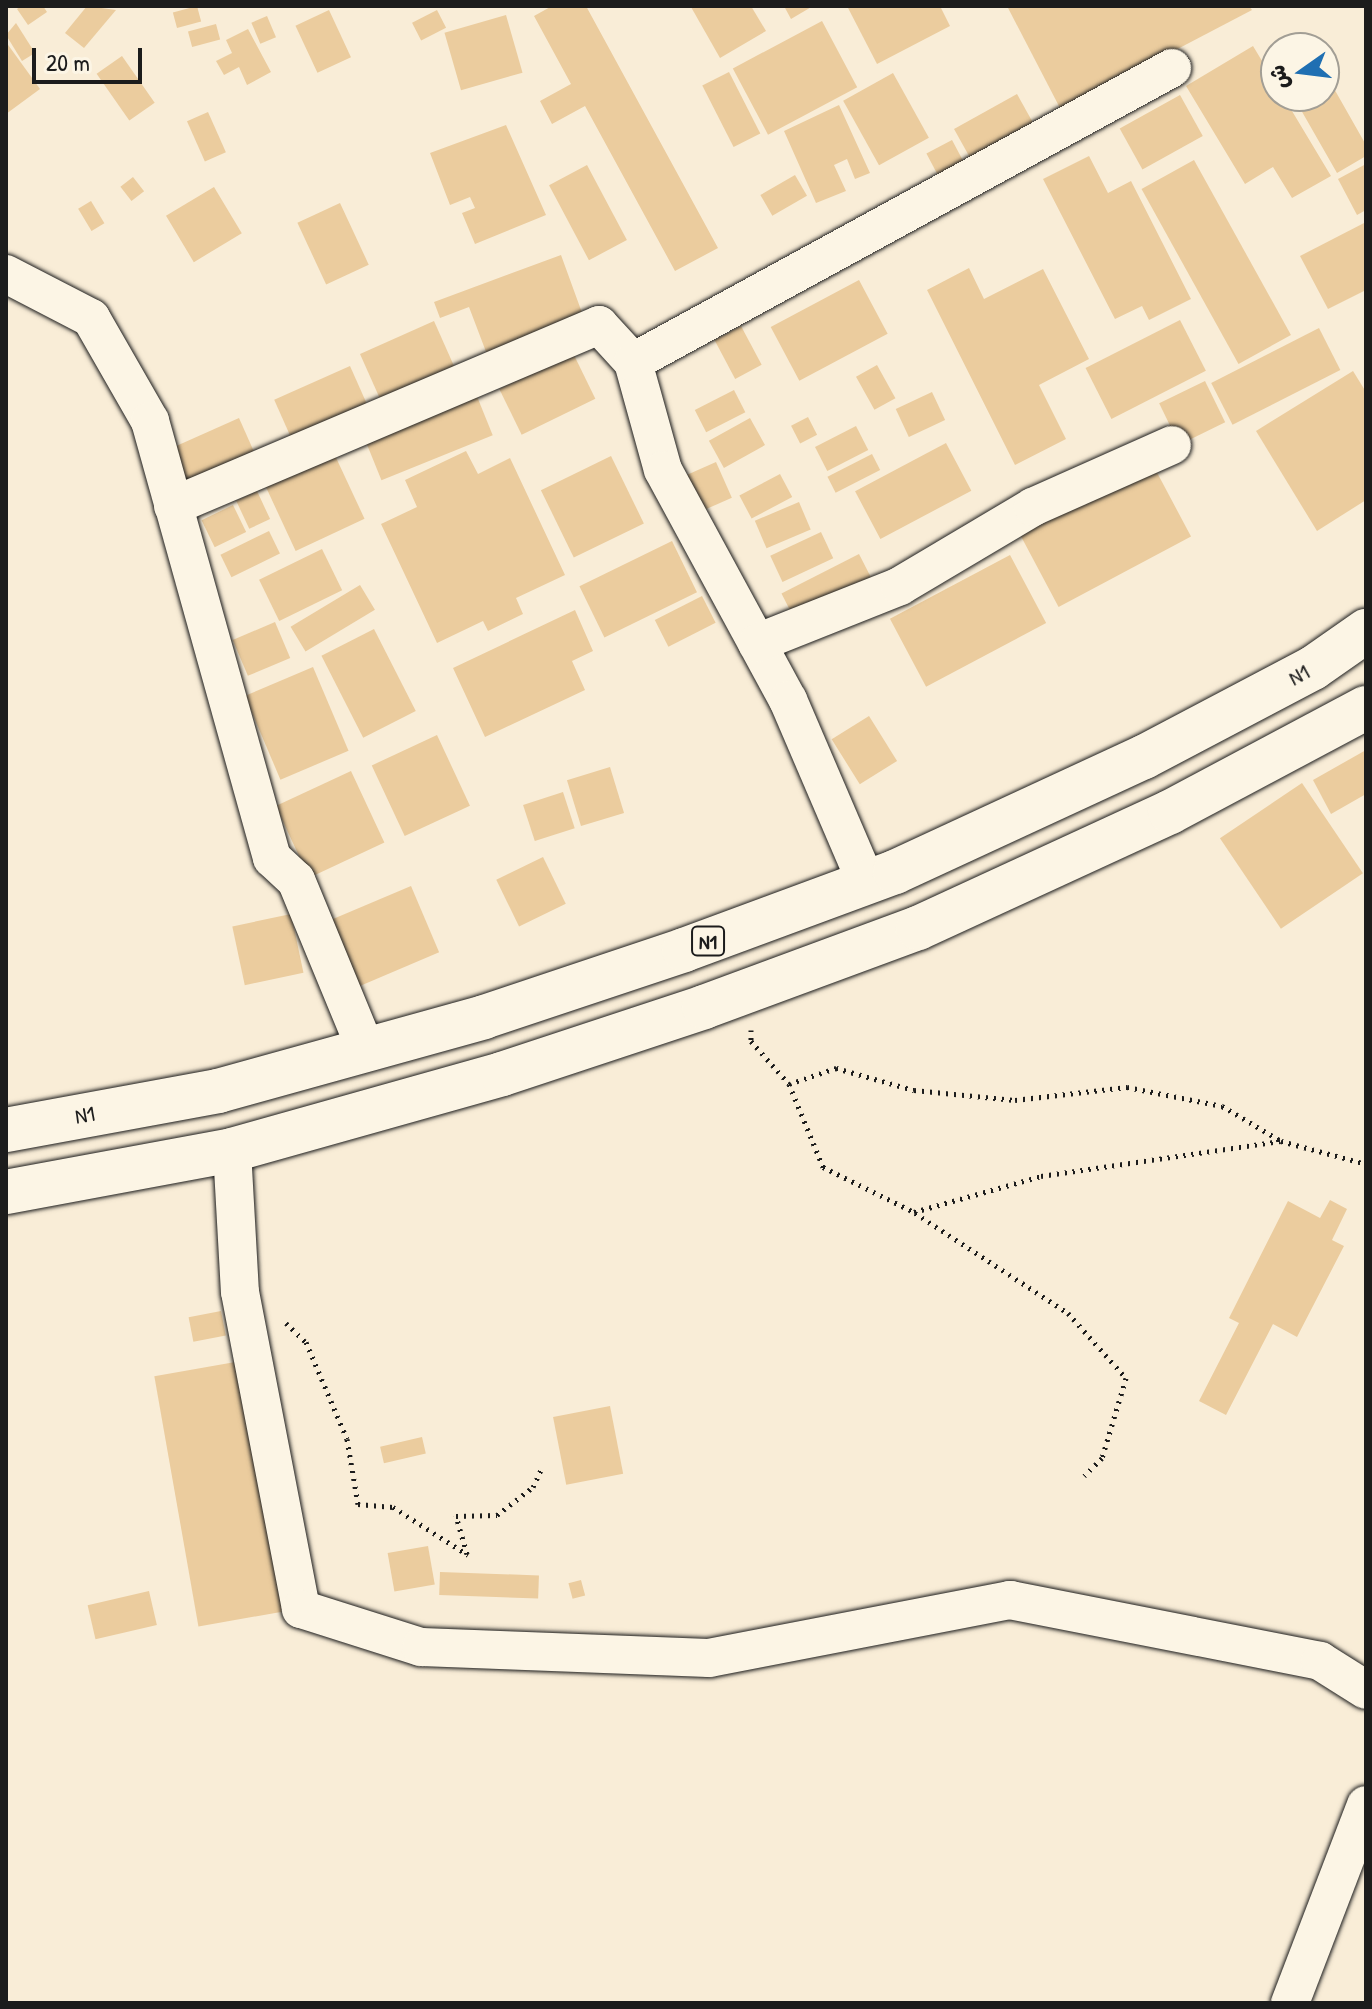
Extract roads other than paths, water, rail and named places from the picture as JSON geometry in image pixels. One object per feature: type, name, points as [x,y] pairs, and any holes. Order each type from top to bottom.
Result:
[{"type":"highway","name":"N1","points":[[6,1130],[218,1091],[484,1017],[866,882],[1144,757],[1313,668],[1366,631]]},
{"type":"highway","points":[[6,1192],[232,1150],[502,1074],[753,989],[918,928],[1170,812],[1366,708]]},
{"type":"street","points":[[633,362],[1172,68]]},
{"type":"street","points":[[6,274],[91,318],[150,421],[272,858],[296,880],[366,1050]]},
{"type":"street","points":[[173,506],[599,325],[633,362],[663,470],[788,700],[866,882]]},
{"type":"street","points":[[757,643],[900,586],[1033,507],[1172,445]]},
{"type":"street","points":[[232,1150],[240,1292],[301,1609],[421,1647],[709,1658],[1010,1600],[1320,1661],[1366,1690]]},
{"type":"street","points":[[1290,2003],[1366,1805]]}]
